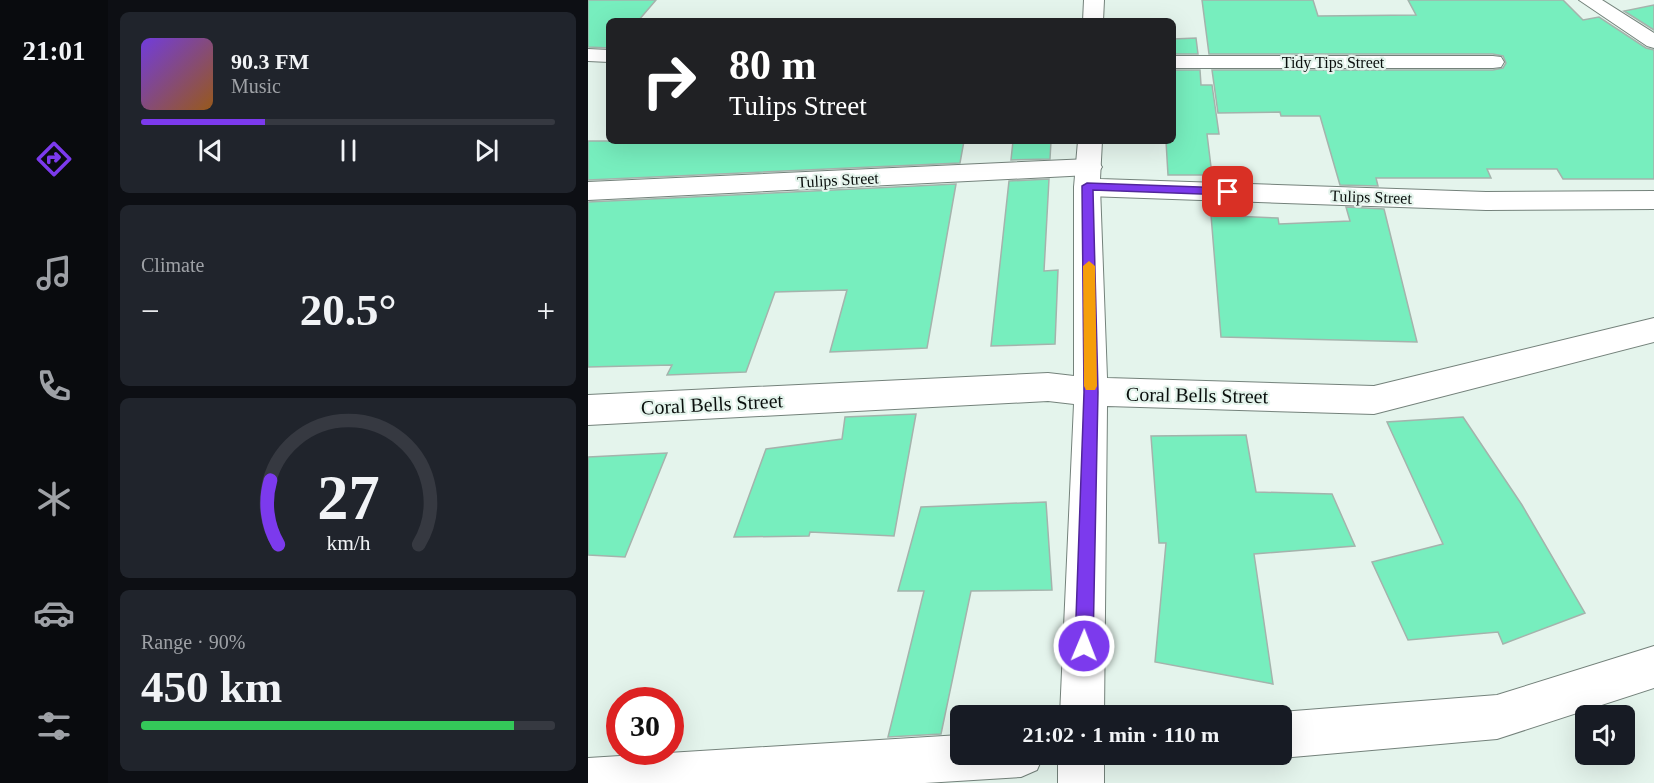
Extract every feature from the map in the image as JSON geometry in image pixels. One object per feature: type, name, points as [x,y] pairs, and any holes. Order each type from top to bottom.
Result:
[{"type":"street","points":[[1094,0],[1094,18]]},
{"type":"street","points":[[1594,1],[1654,42]]},
{"type":"street","points":[[588,56],[606,56]]},
{"type":"street","name":"Tidy Tips Street","points":[[1176,62],[1493,62]]},
{"type":"street","points":[[1082,705],[1091,392],[1088,177],[1090,144]]},
{"type":"street","name":"Tulips Street","points":[[588,191],[1088,177],[1486,201],[1654,200]]},
{"type":"street","name":"Coral Bells Street","points":[[588,410],[1048,387],[1091,392],[1374,399],[1654,330]]},
{"type":"street","points":[[1292,734],[1497,717],[1654,667]]},
{"type":"street","points":[[588,781],[950,758]]},
{"type":"street","points":[[1081,765],[1081,783]]},
{"type":"building","points":[[588,0],[656,0],[641,18],[606,18],[606,48],[588,47]]},
{"type":"building","points":[[1202,0],[1313,0],[1318,16],[1416,15],[1408,0],[1563,0],[1583,20],[1599,17],[1646,48],[1654,50],[1654,179],[1563,179],[1557,169],[1487,169],[1491,178],[1376,178],[1378,186],[1340,185],[1320,116],[1281,116],[1280,112],[1218,113],[1212,70],[1493,70],[1503,68],[1506,63],[1503,56],[1493,54],[1209,54]]},
{"type":"building","points":[[1654,5],[1654,30],[1624,11]]},
{"type":"building","points":[[1196,38],[1198,54],[1176,54],[1176,39]]},
{"type":"building","points":[[1176,70],[1200,70],[1201,85],[1212,85],[1219,134],[1207,134],[1212,175],[1168,175],[1166,144],[1176,144]]},
{"type":"building","points":[[588,141],[606,141],[606,144],[963,144],[960,163],[588,180]]},
{"type":"building","points":[[1013,144],[1051,144],[1050,159],[1011,160]]},
{"type":"building","points":[[1049,179],[1044,271],[1058,270],[1055,344],[991,346],[1009,181]]},
{"type":"building","points":[[956,184],[927,348],[830,352],[847,290],[775,292],[746,372],[667,375],[672,365],[588,367],[588,202]]},
{"type":"building","points":[[1346,207],[1384,209],[1417,342],[1221,337],[1211,215],[1278,218],[1279,224],[1350,221]]},
{"type":"building","points":[[916,414],[894,536],[810,532],[809,536],[734,537],[766,449],[842,439],[845,417]]},
{"type":"building","points":[[1463,417],[1522,505],[1585,613],[1503,644],[1498,632],[1408,640],[1372,562],[1443,544],[1387,422]]},
{"type":"building","points":[[1246,435],[1256,492],[1332,494],[1355,546],[1254,554],[1273,684],[1155,662],[1166,543],[1159,543],[1151,436]]},
{"type":"building","points":[[667,453],[625,557],[588,555],[588,457]]},
{"type":"building","points":[[1046,502],[1052,590],[971,591],[941,734],[888,737],[924,591],[898,591],[921,507]]},
{"type":"slow traffic","points":[[1089,266],[1091,386]]},
{"type":"route","points":[[1084,646],[1091,392],[1087,186],[1228,192]]}]
